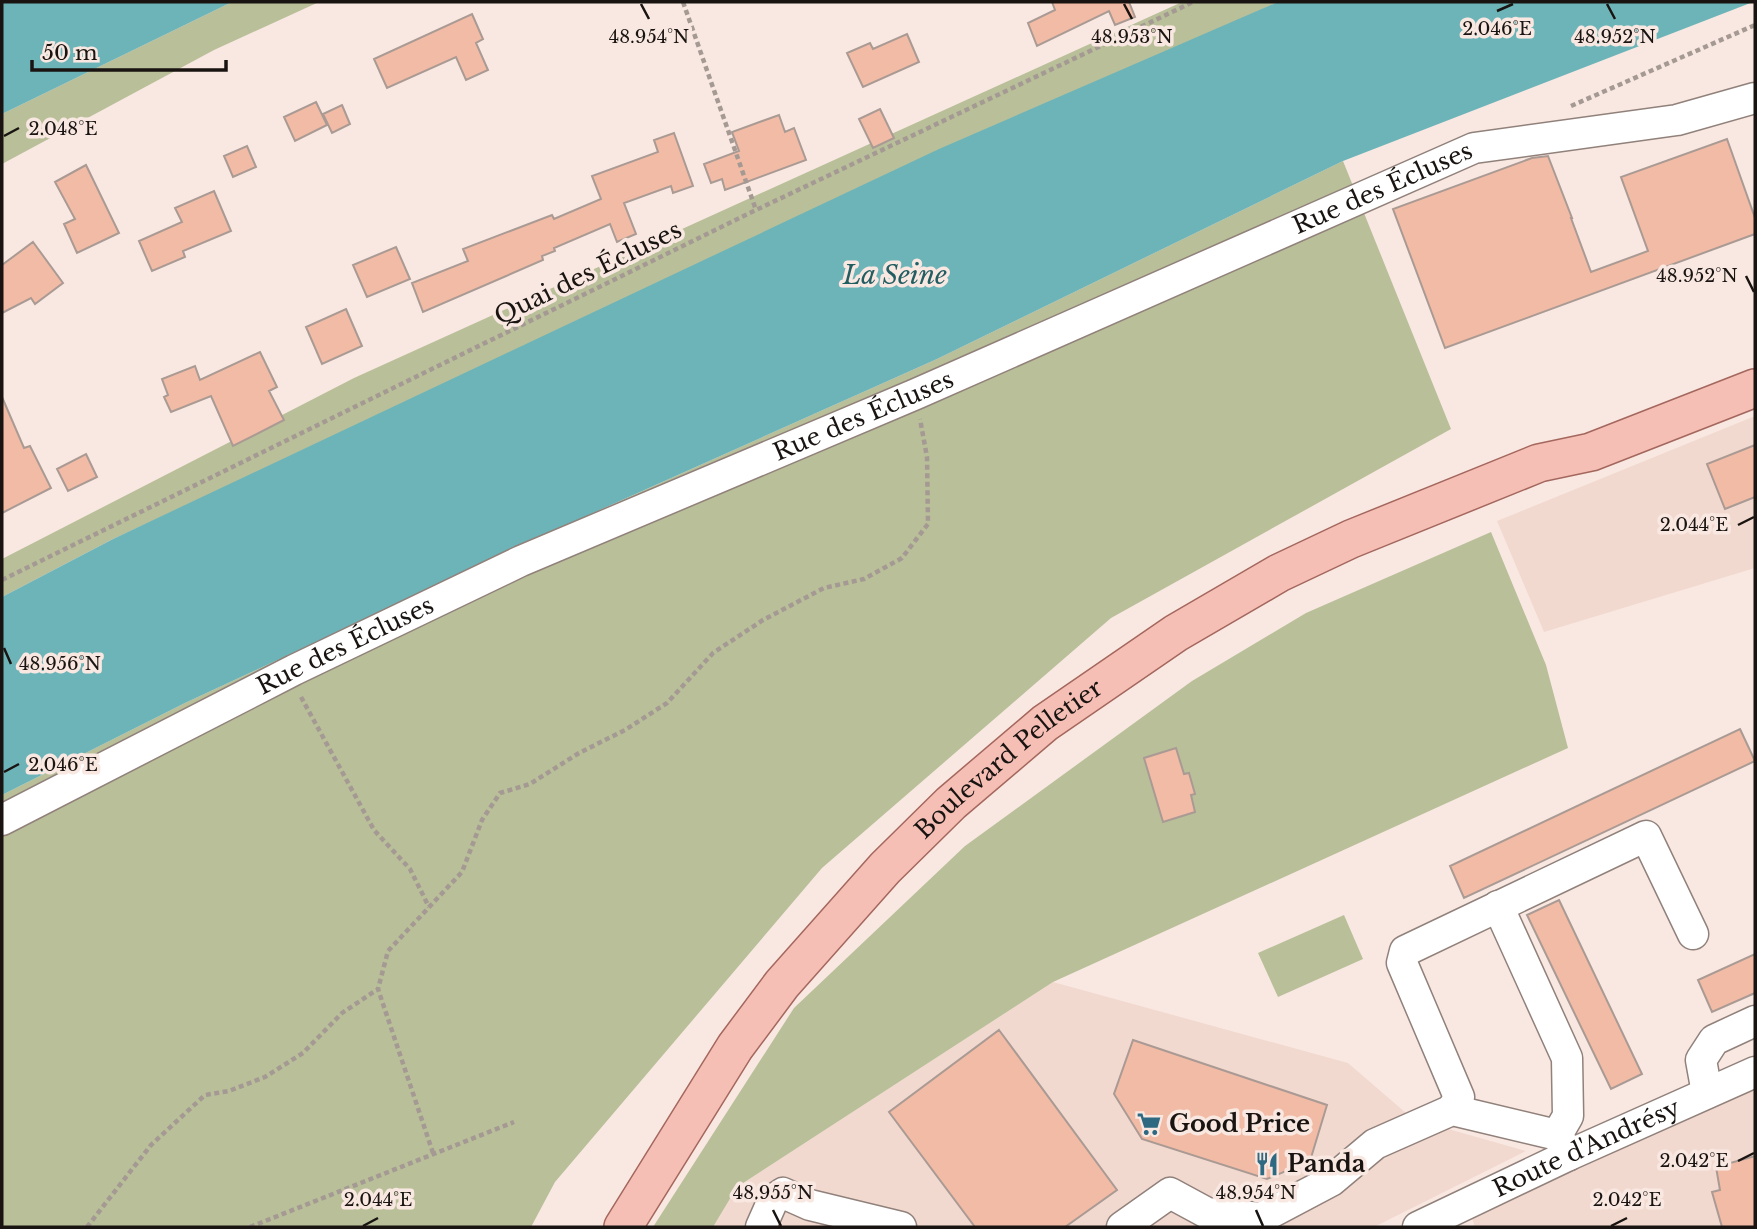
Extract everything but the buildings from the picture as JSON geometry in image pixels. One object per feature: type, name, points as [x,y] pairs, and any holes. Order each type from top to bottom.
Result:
[{"type":"main road","name":"Boulevard Pelletier","points":[[1539,463],[1581,434],[1755,361]]},
{"type":"main road","name":"Boulevard Pelletier","points":[[622,1227],[735,1047],[782,984],[831,926],[894,859],[951,803],[1045,723],[1176,633],[1279,573],[1351,539],[1539,463],[1591,452],[1755,388]]},
{"type":"street","name":"Rue des Écluses","points":[[2,820],[284,675],[521,561],[916,394],[1474,148],[1677,120],[1755,98]]},
{"type":"street","points":[[1122,1227],[1170,1193],[1207,1220],[1261,1218],[1331,1181],[1375,1144],[1452,1110],[1459,1097],[1402,962],[1405,951],[1646,836],[1693,934]]},
{"type":"street","points":[[1452,1110],[1563,1145],[1568,1116],[1567,1058],[1497,906]]},
{"type":"street","points":[[1707,1093],[1701,1060],[1714,1040],[1755,1021]]},
{"type":"street","name":"Route d'Andrésy","points":[[1418,1227],[1563,1145],[1707,1093],[1755,1072]]},
{"type":"street","points":[[761,1227],[773,1200],[783,1194],[810,1205],[901,1227]]},
{"type":"path","points":[[683,2],[757,210]]},
{"type":"path","name":"Quai des Écluses","points":[[2,580],[757,210],[1193,2]]},
{"type":"path","points":[[1563,109],[1755,25]]},
{"type":"path","points":[[433,1153],[378,989],[388,951],[462,872],[482,820],[500,793],[530,784],[667,703],[713,653],[763,620],[824,588],[864,579],[902,558],[928,524],[927,457],[916,394]]},
{"type":"path","points":[[284,675],[297,690],[374,830],[410,869],[429,907]]},
{"type":"path","points":[[88,1227],[151,1145],[205,1096],[229,1091],[265,1077],[303,1054],[342,1013],[378,989]]},
{"type":"path","points":[[250,1227],[514,1122]]},
{"type":"shaded area","points":[[1755,416],[1755,568],[1544,632],[1497,521]]},
{"type":"shaded area","points":[[1053,982],[1348,1063],[1413,1119],[1526,1151],[1374,1227],[713,1227],[737,1187]]},
{"type":"shaded area","points":[[1755,1089],[1755,1227],[1475,1227],[1471,1215]]},
{"type":"green space","points":[[232,2],[319,2],[214,50],[2,164],[2,114]]},
{"type":"green space","points":[[1182,2],[1278,2],[113,539],[2,597],[2,559],[354,378]]},
{"type":"green space","points":[[1343,161],[1451,429],[1111,618],[822,868],[555,1182],[531,1227],[2,1227],[2,795],[185,703],[602,509],[937,359]]},
{"type":"green space","points":[[1491,532],[1546,665],[1568,748],[1053,982],[737,1187],[713,1227],[653,1227],[794,1008],[965,846],[1192,681],[1306,613]]},
{"type":"green space","points":[[1344,915],[1363,959],[1278,997],[1258,953]]},
{"type":"water","points":[[2,2],[232,2],[2,114]]},
{"type":"water","name":"La Seine","points":[[1278,2],[1753,2],[1343,161],[937,359],[602,509],[185,703],[2,795],[2,597],[113,539],[939,149]]},
{"type":"place","name":"Good Price","points":[[1149,1124]]},
{"type":"place","name":"Panda","points":[[1267,1164]]}]
